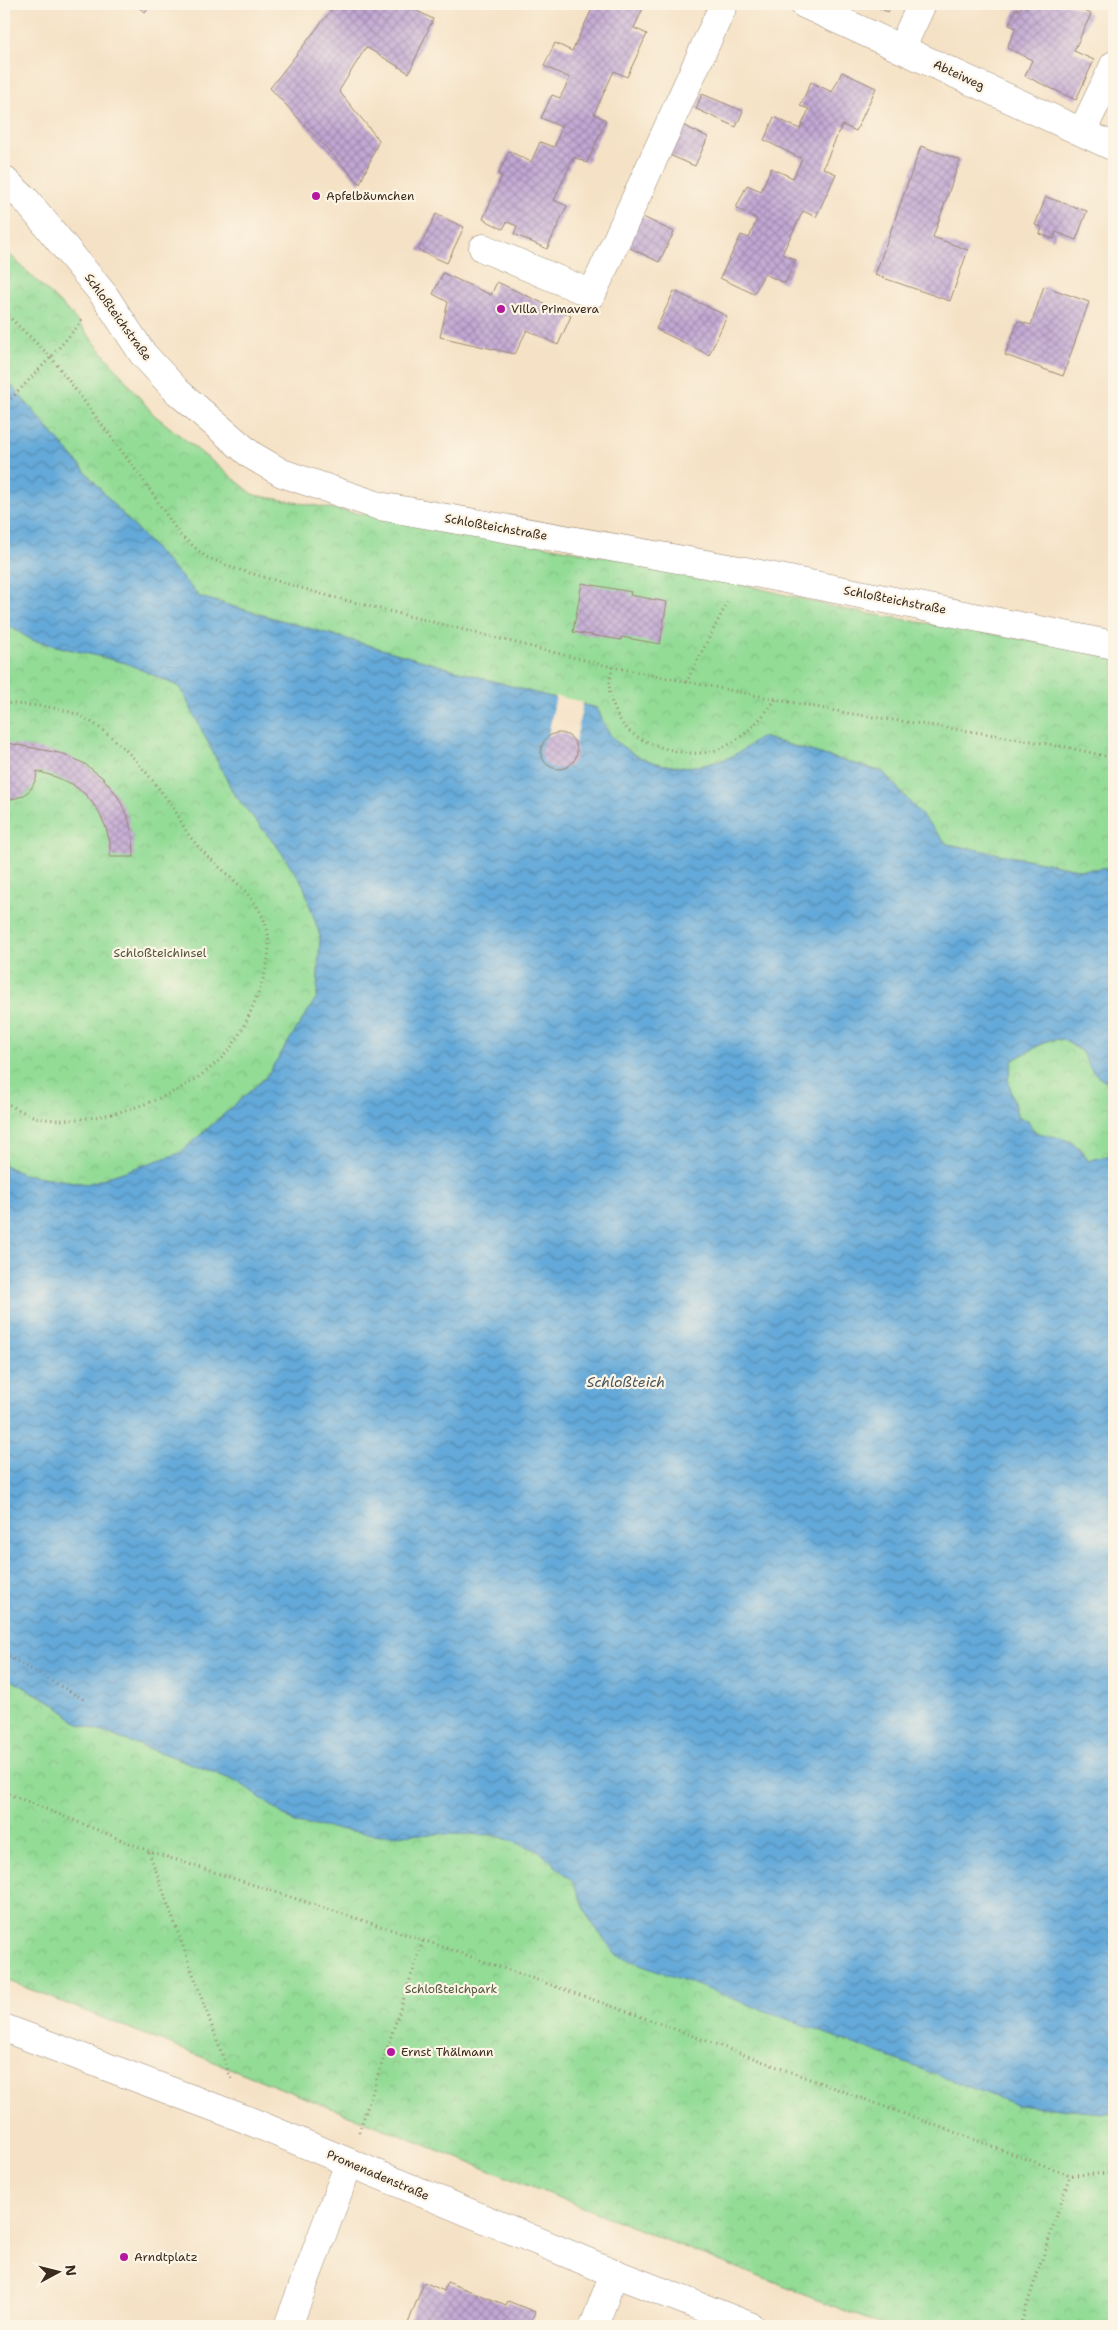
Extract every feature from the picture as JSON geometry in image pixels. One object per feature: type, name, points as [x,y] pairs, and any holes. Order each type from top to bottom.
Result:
[{"type":"street","points":[[483,248],[592,294],[724,4]]},
{"type":"street","name":"Abteiweg","points":[[804,4],[1114,147]]},
{"type":"street","points":[[902,49],[922,4]]},
{"type":"street","points":[[1082,132],[1114,65]]},
{"type":"street","name":"Schloßteichstraße","points":[[4,180],[26,200],[104,295],[143,354],[178,392],[252,455],[282,473],[379,506],[744,571],[1114,645]]},
{"type":"street","name":"Promenadenstraße","points":[[4,2028],[245,2119],[614,2273],[750,2326]]},
{"type":"street","points":[[288,2326],[349,2163]]},
{"type":"street","points":[[594,2326],[614,2273]]},
{"type":"path","points":[[4,406],[51,357],[104,295]]},
{"type":"path","points":[[4,312],[51,357],[141,477],[180,535],[206,557],[236,569],[329,596],[686,683],[846,713],[1066,747],[1114,758]]},
{"type":"path","points":[[686,683],[744,571]]},
{"type":"path","points":[[612,666],[610,696],[626,728],[646,742],[676,750],[708,752],[728,744],[746,733],[762,718],[776,700]]},
{"type":"path","points":[[4,703],[62,710],[86,719],[122,746],[134,757],[172,807],[190,837],[216,865],[254,900],[264,918],[269,943],[267,966],[261,987],[248,1017],[233,1044],[211,1066],[191,1081],[138,1106],[115,1114],[84,1120],[43,1119],[4,1102]]},
{"type":"path","points":[[4,1654],[85,1700]]},
{"type":"path","points":[[4,1792],[149,1851],[423,1940],[631,2013],[1070,2176],[1114,2173]]},
{"type":"path","points":[[149,1851],[245,2119]]},
{"type":"path","points":[[349,2163],[423,1940]]},
{"type":"path","points":[[1020,2326],[1070,2176]]},
{"type":"green space","points":[[4,249],[71,314],[153,414],[254,495],[694,572],[846,610],[1114,654],[1114,867],[1083,870],[947,844],[883,772],[762,737],[732,756],[714,763],[684,767],[655,763],[641,758],[616,741],[607,730],[597,708],[539,694],[200,597],[115,506],[4,377]]},
{"type":"green space","name":"Schloßteichinsel","points":[[4,623],[32,640],[126,663],[180,687],[234,794],[279,849],[303,884],[320,936],[317,997],[266,1077],[180,1153],[87,1184],[23,1174],[4,1165]]},
{"type":"green space","points":[[1062,1039],[1081,1051],[1093,1072],[1114,1087],[1114,1154],[1088,1161],[1081,1148],[1033,1131],[1018,1118],[1008,1079],[1013,1060],[1049,1040]]},
{"type":"green space","name":"Schloßteichpark","points":[[4,1676],[55,1704],[77,1723],[185,1761],[240,1783],[295,1823],[495,1835],[539,1851],[573,1882],[591,1922],[1017,2105],[1114,2114],[1114,2326],[884,2326],[4,1979]]},
{"type":"water","name":"Schloßteich","points":[[4,377],[115,506],[200,597],[539,694],[597,708],[607,730],[616,741],[641,758],[655,763],[684,767],[714,763],[737,754],[761,737],[883,772],[947,844],[1083,870],[1114,867],[1114,1087],[1093,1072],[1081,1051],[1062,1039],[1049,1040],[1013,1060],[1008,1079],[1018,1118],[1028,1120],[1033,1131],[1071,1142],[1083,1152],[1088,1161],[1114,1154],[1114,2114],[1017,2105],[616,1955],[591,1922],[573,1882],[539,1851],[495,1835],[379,1835],[295,1823],[240,1783],[185,1761],[77,1723],[55,1704],[4,1676],[4,1165],[23,1174],[87,1184],[180,1153],[266,1077],[317,997],[320,936],[303,884],[279,849],[234,794],[180,687],[126,663],[32,640],[4,623]]},
{"type":"pier","points":[[556,696],[583,702],[575,744],[566,734],[560,733],[548,736]]},
{"type":"building","points":[[134,4],[151,4],[145,12]]},
{"type":"building","points":[[336,4],[403,4],[433,19],[409,73],[366,47],[339,91],[379,140],[360,184],[270,88]]},
{"type":"building","points":[[581,4],[645,4],[634,28],[647,34],[627,77],[614,71],[594,114],[606,120],[587,163],[574,157],[554,200],[567,206],[547,249],[514,234],[517,226],[507,222],[503,229],[483,219],[502,176],[498,175],[509,151],[531,162],[540,142],[554,147],[562,127],[541,118],[552,95],[560,98],[570,78],[544,66],[555,43],[572,51],[592,9]]},
{"type":"building","points":[[871,4],[892,4],[888,12]]},
{"type":"building","points":[[1023,4],[1069,4],[1091,14],[1074,51],[1094,60],[1076,100],[1025,76],[1032,60],[1007,48],[1016,28],[1009,25],[1016,9],[1020,10]]},
{"type":"building","points":[[842,72],[876,88],[856,131],[842,125],[823,168],[836,174],[816,217],[803,211],[782,254],[796,260],[785,283],[764,274],[754,294],[720,278],[741,235],[749,238],[757,219],[736,208],[747,185],[761,191],[771,168],[793,178],[802,159],[764,140],[774,117],[800,129],[809,109],[800,106],[811,82],[832,92]]},
{"type":"building","points":[[702,94],[743,111],[736,127],[696,109]]},
{"type":"building","points":[[680,124],[708,137],[695,166],[667,154]]},
{"type":"building","points":[[921,146],[960,160],[933,237],[968,250],[950,301],[875,275]]},
{"type":"building","points":[[1046,197],[1087,211],[1076,240],[1056,232],[1054,239],[1040,234],[1042,227],[1035,225]]},
{"type":"building","points":[[436,214],[464,227],[447,263],[418,250]]},
{"type":"building","points":[[639,215],[674,232],[659,262],[624,245]]},
{"type":"building","name":"Villa Primavera","points":[[443,273],[491,295],[497,282],[571,316],[558,345],[527,330],[515,354],[440,337],[448,302],[433,294]]},
{"type":"building","points":[[1044,286],[1089,302],[1063,376],[1005,355],[1018,321],[1031,325]]},
{"type":"building","points":[[674,291],[727,316],[709,355],[656,329]]},
{"type":"building","points":[[582,583],[631,592],[630,595],[667,602],[660,644],[621,637],[621,640],[573,632]]},
{"type":"building","points":[[559,733],[571,739],[577,751],[571,763],[559,769],[547,763],[541,751],[547,739]]},
{"type":"building","points":[[4,744],[64,754],[85,764],[103,778],[117,795],[128,817],[133,839],[134,857],[110,857],[110,842],[105,825],[97,809],[86,795],[72,784],[37,771],[36,779],[31,789],[23,796],[12,799],[4,798]]},
{"type":"building","points":[[424,2282],[444,2291],[447,2282],[506,2305],[508,2301],[535,2312],[529,2326],[407,2326]]},
{"type":"building","points":[[638,2321],[651,2326],[636,2326]]},
{"type":"place","name":"Apfelbäumchen","points":[[316,196]]},
{"type":"place","name":"Villa Primavera","points":[[501,309]]},
{"type":"place","name":"Ernst Thälmann","points":[[391,2052]]},
{"type":"place","name":"Arndtplatz","points":[[124,2257]]}]
